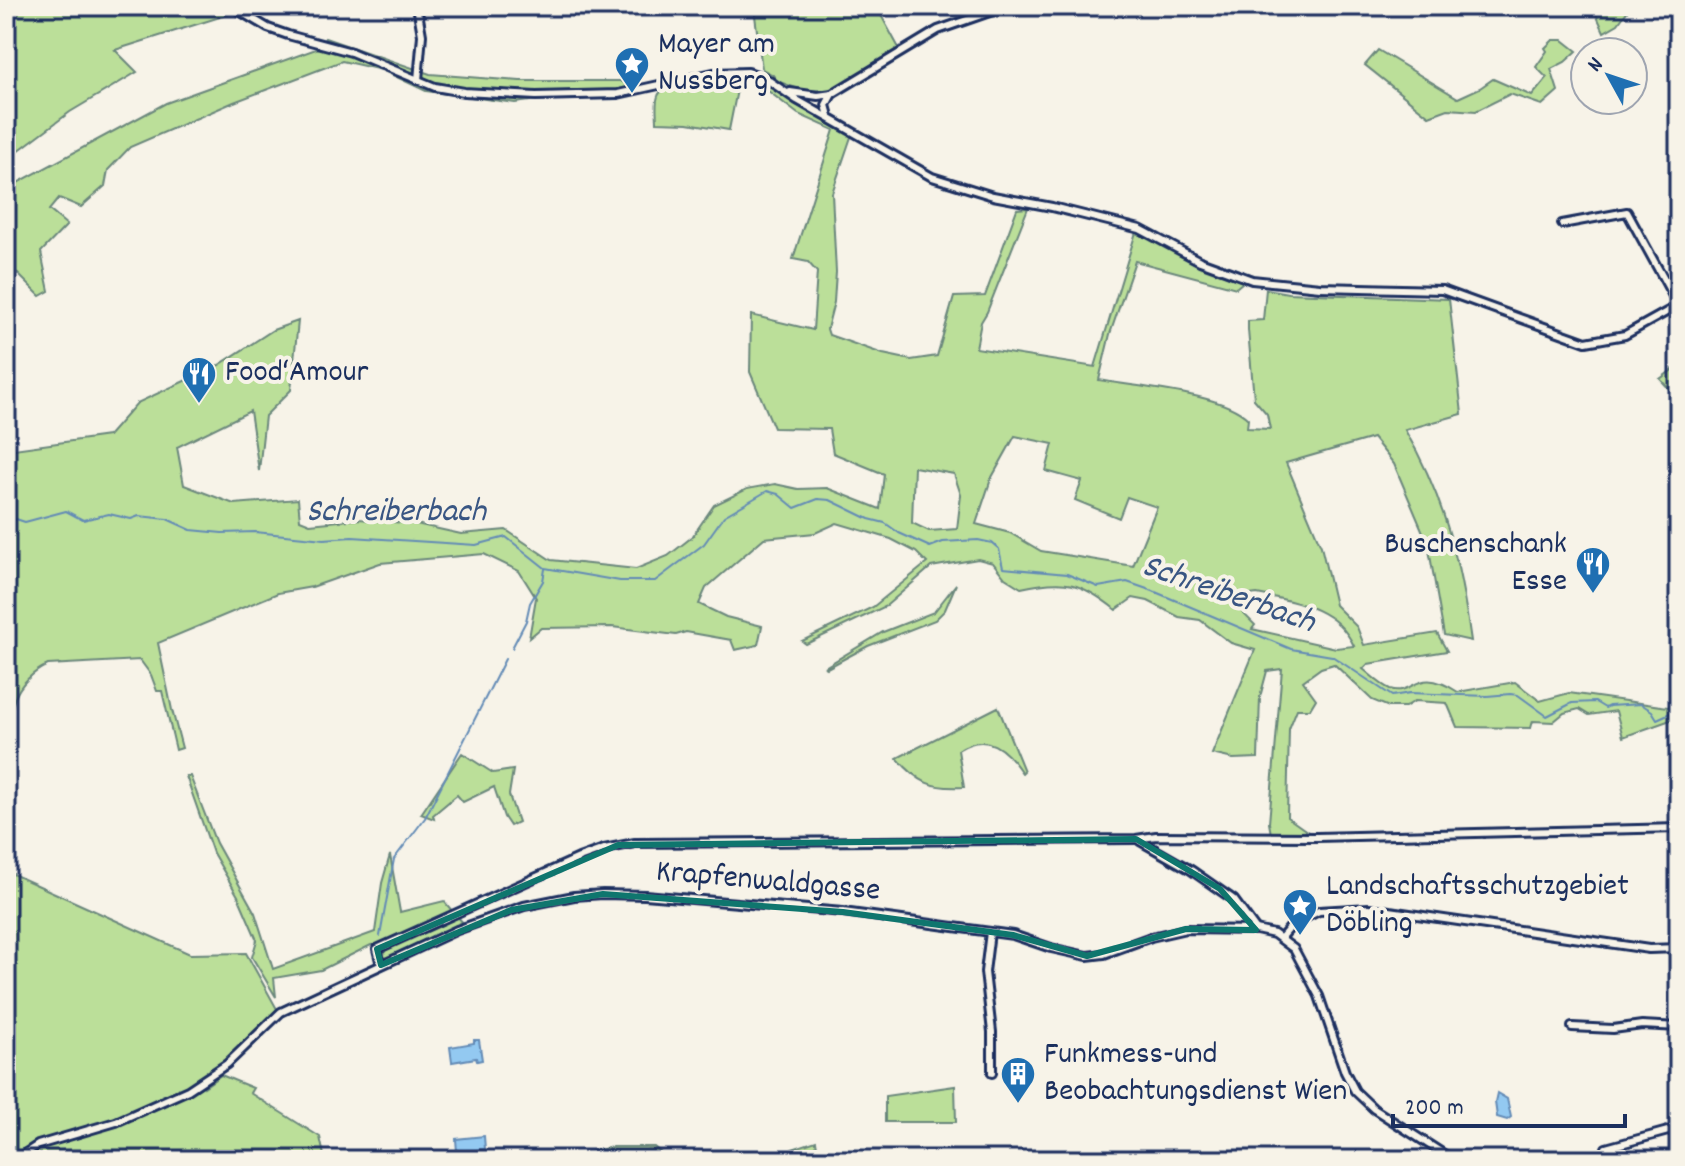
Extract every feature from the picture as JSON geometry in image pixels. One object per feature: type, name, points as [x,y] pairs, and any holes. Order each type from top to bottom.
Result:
[{"type":"street","points":[[231,6],[268,28],[351,52],[443,89],[464,92],[567,96],[638,91],[696,76],[732,71],[759,75],[932,177],[993,196],[1140,229],[1200,261],[1252,280],[1312,287],[1442,290],[1586,342],[1625,335],[1679,305],[1629,213],[1624,211],[1562,224]]},
{"type":"street","points":[[417,6],[422,35],[418,80]]},
{"type":"street","points":[[785,92],[818,96],[832,94],[938,30],[1007,6]]},
{"type":"street","points":[[830,117],[826,105],[832,94]]},
{"type":"street","points":[[381,965],[377,949],[579,858],[618,845],[705,841],[1317,837],[1679,828]]},
{"type":"street","points":[[1136,839],[1159,850],[1229,896],[1256,930]]},
{"type":"street","name":"Krapfenwaldgasse","points":[[15,1160],[38,1145],[116,1122],[201,1084],[227,1064],[281,1012],[457,930],[511,910],[556,899],[591,894],[645,895],[761,904],[1022,936],[1051,948],[1087,956],[1104,954],[1151,937],[1186,929],[1256,930],[1282,937]]},
{"type":"street","points":[[1453,1160],[1366,1103],[1355,1091],[1345,1072],[1319,996],[1297,954],[1282,937],[1301,919],[1319,911],[1369,908],[1649,949],[1679,948]]},
{"type":"street","points":[[990,932],[985,972],[992,1032],[992,1073]]},
{"type":"street","points":[[1572,1027],[1679,1027]]},
{"type":"street","points":[[1606,1148],[1679,1128]]},
{"type":"highlighted area","points":[[1136,839],[1220,889],[1256,930],[1186,929],[1087,956],[1013,935],[843,912],[603,894],[511,910],[381,965],[377,949],[618,845]]},
{"type":"green space","points":[[6,6],[237,6],[236,12],[115,50],[137,72],[70,112],[6,160]]},
{"type":"green space","points":[[775,6],[777,13],[818,6],[876,6],[900,50],[832,91],[801,90],[777,81],[762,69],[754,8]]},
{"type":"green space","points":[[1605,6],[1631,6],[1618,24],[1604,32],[1595,12]]},
{"type":"green space","points":[[325,38],[430,74],[520,81],[620,81],[636,87],[515,103],[426,91],[382,70],[342,61],[234,102],[130,147],[108,170],[105,186],[81,207],[59,198],[49,210],[67,225],[41,252],[49,291],[40,296],[6,262],[6,189],[166,103],[319,48]]},
{"type":"green space","points":[[1553,40],[1563,40],[1569,45],[1569,58],[1551,69],[1558,91],[1542,105],[1510,94],[1476,111],[1448,109],[1429,116],[1365,65],[1378,50],[1458,98],[1493,79],[1532,96],[1547,78],[1536,67],[1547,51],[1545,48]]},
{"type":"green space","name":"Mayer am Nussberg","points":[[740,75],[729,130],[688,123],[657,122],[657,102],[662,91],[690,80]]},
{"type":"green space","points":[[764,82],[852,134],[832,193],[836,272],[834,302],[827,329],[829,335],[883,354],[911,360],[937,356],[954,297],[985,296],[1017,209],[1028,208],[981,322],[976,348],[1095,367],[1136,232],[1152,237],[1200,265],[1243,282],[1236,288],[1135,261],[1110,334],[1099,380],[1178,392],[1219,403],[1248,419],[1247,428],[1270,429],[1267,414],[1254,399],[1248,330],[1248,321],[1263,320],[1266,289],[1288,293],[1449,299],[1462,414],[1405,430],[1441,506],[1462,585],[1471,641],[1444,635],[1428,544],[1394,464],[1373,438],[1286,463],[1321,546],[1335,605],[1357,627],[1364,645],[1437,633],[1447,651],[1368,664],[1363,669],[1390,689],[1405,689],[1424,681],[1433,681],[1458,692],[1515,682],[1540,701],[1569,693],[1668,707],[1679,702],[1679,717],[1623,737],[1616,711],[1589,715],[1579,709],[1564,713],[1553,722],[1533,721],[1531,728],[1457,727],[1447,703],[1415,701],[1405,707],[1389,707],[1372,700],[1334,664],[1321,668],[1303,681],[1316,699],[1310,709],[1297,709],[1289,729],[1287,817],[1311,834],[1271,834],[1269,823],[1282,669],[1267,671],[1260,697],[1258,758],[1233,759],[1212,754],[1255,650],[1231,643],[1200,620],[1179,617],[1148,601],[1133,598],[1116,610],[1093,593],[1072,585],[1049,583],[1021,588],[1005,578],[993,563],[978,559],[931,567],[886,606],[806,644],[802,641],[873,607],[927,563],[916,552],[891,539],[837,523],[815,533],[764,538],[706,588],[699,604],[726,617],[762,626],[758,645],[735,650],[731,640],[686,632],[676,635],[612,627],[541,628],[529,638],[536,598],[519,571],[484,554],[380,563],[312,587],[278,593],[158,643],[182,748],[176,750],[162,691],[157,691],[151,675],[140,660],[48,665],[24,683],[6,716],[6,450],[108,436],[137,403],[219,365],[273,330],[298,321],[291,390],[265,416],[259,471],[250,411],[177,447],[184,485],[234,504],[298,499],[300,520],[310,524],[359,519],[416,524],[461,534],[506,530],[551,560],[636,569],[668,556],[692,537],[714,505],[747,489],[775,484],[798,489],[827,488],[880,509],[884,474],[833,453],[829,429],[774,428],[750,372],[751,315],[813,330],[817,272],[808,262],[793,259],[834,130],[798,114],[763,87]],"holes":[[[1015,436],[1053,444],[1046,471],[1082,481],[1075,500],[1119,518],[1127,497],[1157,507],[1133,566],[1041,551],[1010,533],[976,524],[991,479]],[[914,467],[954,474],[961,495],[957,529],[929,531],[912,523]],[[1257,594],[1313,608],[1337,623],[1354,646],[1336,648],[1252,629],[1255,625],[1234,604],[1235,597]]]},
{"type":"green space","points":[[1679,365],[1679,400],[1660,379]]},
{"type":"green space","points":[[956,584],[945,610],[935,620],[868,646],[825,667],[883,632],[934,612]]},
{"type":"green space","points":[[998,707],[1024,771],[1022,773],[1002,750],[987,743],[978,742],[958,750],[964,787],[926,783],[897,758]]},
{"type":"green space","points":[[462,753],[493,773],[513,770],[509,795],[518,822],[510,826],[494,787],[463,802],[457,795],[433,815],[434,819],[421,814]]},
{"type":"green space","points":[[186,776],[190,776],[216,843],[255,913],[273,969],[375,932],[382,883],[390,855],[400,912],[444,901],[453,912],[381,945],[371,945],[321,970],[274,978],[276,997],[252,957],[257,940],[238,896],[213,853]]},
{"type":"green space","points":[[6,871],[190,954],[246,953],[277,1009],[228,1059],[200,1080],[204,1087],[221,1075],[253,1088],[250,1093],[320,1137],[325,1160],[6,1160]]},
{"type":"green space","points":[[457,916],[464,924],[383,958],[391,946]]},
{"type":"green space","points":[[955,1086],[956,1122],[885,1122],[885,1096]]},
{"type":"green space","points":[[816,1141],[819,1160],[783,1160],[792,1149]]},
{"type":"green space","points":[[612,1147],[654,1147],[669,1160],[556,1160]]},
{"type":"water","points":[[474,1040],[479,1040],[482,1060],[452,1062],[450,1047],[474,1043]]},
{"type":"water","points":[[1497,1093],[1507,1099],[1511,1117],[1507,1120],[1497,1117]]},
{"type":"water","points":[[484,1136],[485,1149],[457,1152],[456,1139]]},
{"type":"waterway","name":"Schreiberbach","points":[[6,527],[16,519],[25,522],[66,511],[83,520],[109,514],[131,519],[139,516],[167,519],[191,530],[222,533],[255,532],[324,539],[352,537],[476,545],[506,537],[545,568],[620,581],[655,581],[704,544],[724,516],[767,491],[778,494],[795,508],[818,499],[830,500],[869,519],[885,523],[930,547],[943,542],[978,540],[992,543],[999,549],[1003,568],[1067,574],[1098,587],[1127,582],[1291,649],[1332,656],[1392,696],[1410,693],[1518,695],[1547,716],[1572,703],[1595,702],[1605,708],[1641,704],[1652,711],[1657,719],[1679,709]]},
{"type":"waterway","points":[[512,648],[526,621],[530,603],[543,581],[545,569]]},
{"type":"waterway","points":[[380,936],[394,859],[425,818],[505,659]]},
{"type":"place","name":"Mayer am Nussberg","points":[[632,95]]},
{"type":"place","name":"Food‘Amour","points":[[199,405]]},
{"type":"place","name":"Buschenschank Esse","points":[[1593,595]]},
{"type":"place","name":"Landschaftsschutzgebiet Döbling","points":[[1300,937]]},
{"type":"place","name":"Funkmess-und Beobachtungsdienst Wien","points":[[1018,1105]]}]
